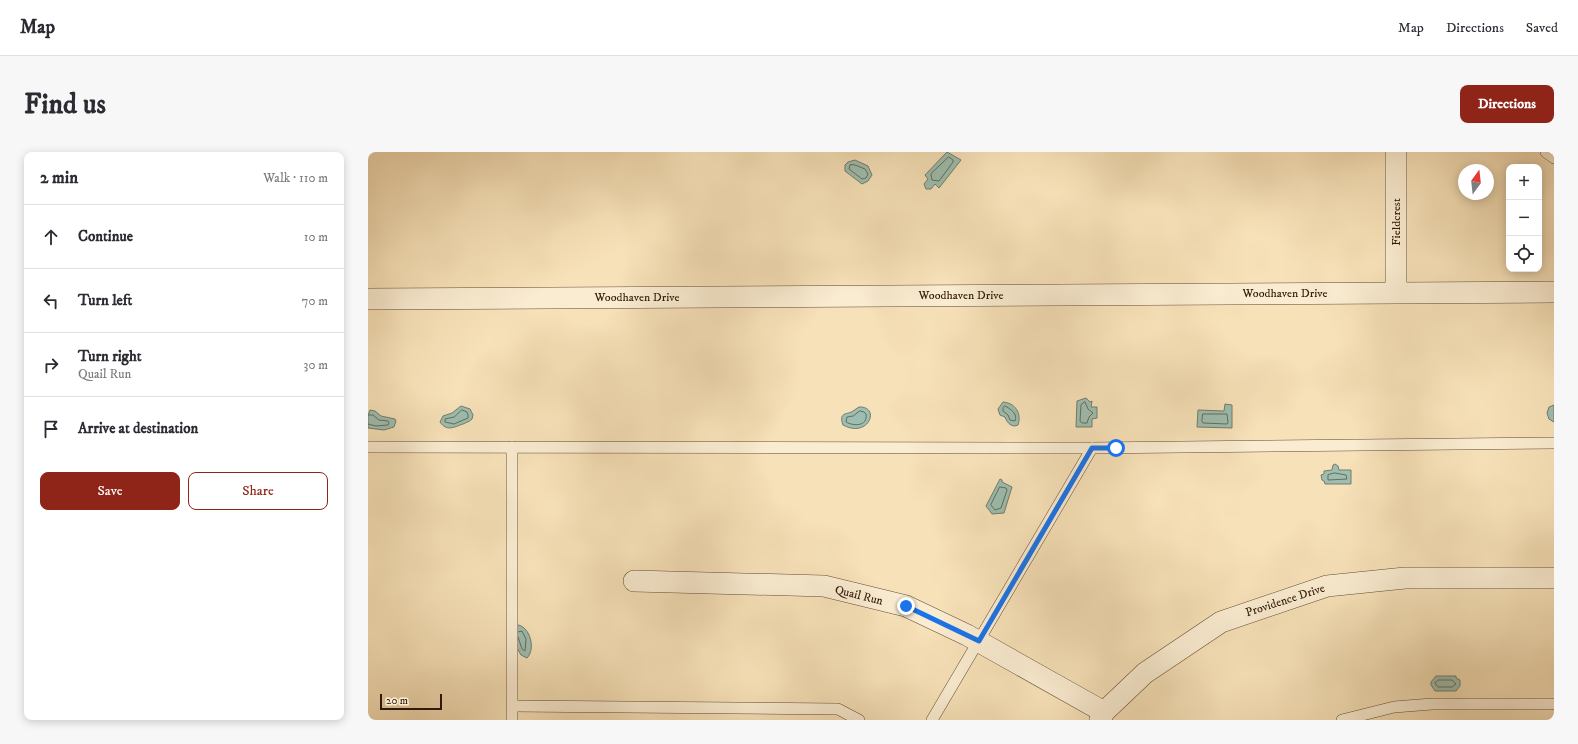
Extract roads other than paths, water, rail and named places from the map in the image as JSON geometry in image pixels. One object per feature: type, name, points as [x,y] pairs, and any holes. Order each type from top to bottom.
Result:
[{"type":"street","name":"Fieldcrest","points":[[1396,152],[1396,292]]},
{"type":"street","name":"Woodhaven Drive","points":[[368,299],[1554,292]]},
{"type":"street","name":"Providence Drive","points":[[1102,716],[1145,673],[1221,622],[1327,586],[1405,578],[1554,578]]},
{"type":"street","name":"Quail Run","points":[[634,581],[824,586],[906,606],[979,641],[1102,716]]},
{"type":"lane","points":[[1546,152],[1554,158]]},
{"type":"lane","points":[[368,447],[1092,448],[1554,443]]},
{"type":"lane","points":[[512,447],[512,720]]},
{"type":"lane","points":[[932,720],[1092,448]]},
{"type":"lane","points":[[1342,720],[1394,707],[1432,704],[1554,704]]},
{"type":"lane","points":[[513,706],[838,709],[859,720]]},
{"type":"water","points":[[947,152],[961,160],[939,188],[935,184],[931,189],[926,189],[924,184],[928,179],[925,175]]},
{"type":"water","points":[[855,160],[868,166],[872,175],[868,181],[862,184],[845,171],[845,165],[848,162]]},
{"type":"water","points":[[1086,398],[1090,402],[1092,401],[1091,407],[1097,407],[1097,418],[1092,419],[1092,427],[1076,427],[1077,401]]},
{"type":"water","points":[[1003,402],[1011,404],[1016,409],[1019,416],[1018,425],[1016,426],[1008,423],[1005,417],[1000,415],[998,409]]},
{"type":"water","points":[[1225,404],[1232,405],[1232,428],[1197,427],[1198,410],[1224,411]]},
{"type":"water","points":[[1554,405],[1554,422],[1549,419],[1547,413],[1549,407]]},
{"type":"water","points":[[461,406],[470,409],[473,415],[472,419],[468,422],[448,428],[440,422],[443,416],[452,413]]},
{"type":"water","points":[[859,407],[866,408],[869,411],[869,421],[860,428],[852,428],[843,425],[843,415]]},
{"type":"water","points":[[370,410],[375,411],[381,416],[395,419],[396,421],[394,427],[384,430],[368,428],[368,415]]},
{"type":"water","points":[[1335,464],[1338,466],[1339,470],[1351,470],[1351,484],[1325,484],[1321,475],[1324,474],[1324,471],[1332,470],[1333,465]]},
{"type":"water","points":[[1000,479],[1002,482],[1012,487],[1004,513],[992,514],[986,506]]},
{"type":"water","points":[[518,625],[526,630],[530,639],[531,649],[527,658],[521,655],[517,648],[515,632]]},
{"type":"water","points":[[1436,676],[1456,676],[1456,678],[1460,680],[1460,686],[1456,691],[1435,691],[1431,685],[1431,682]]}]
